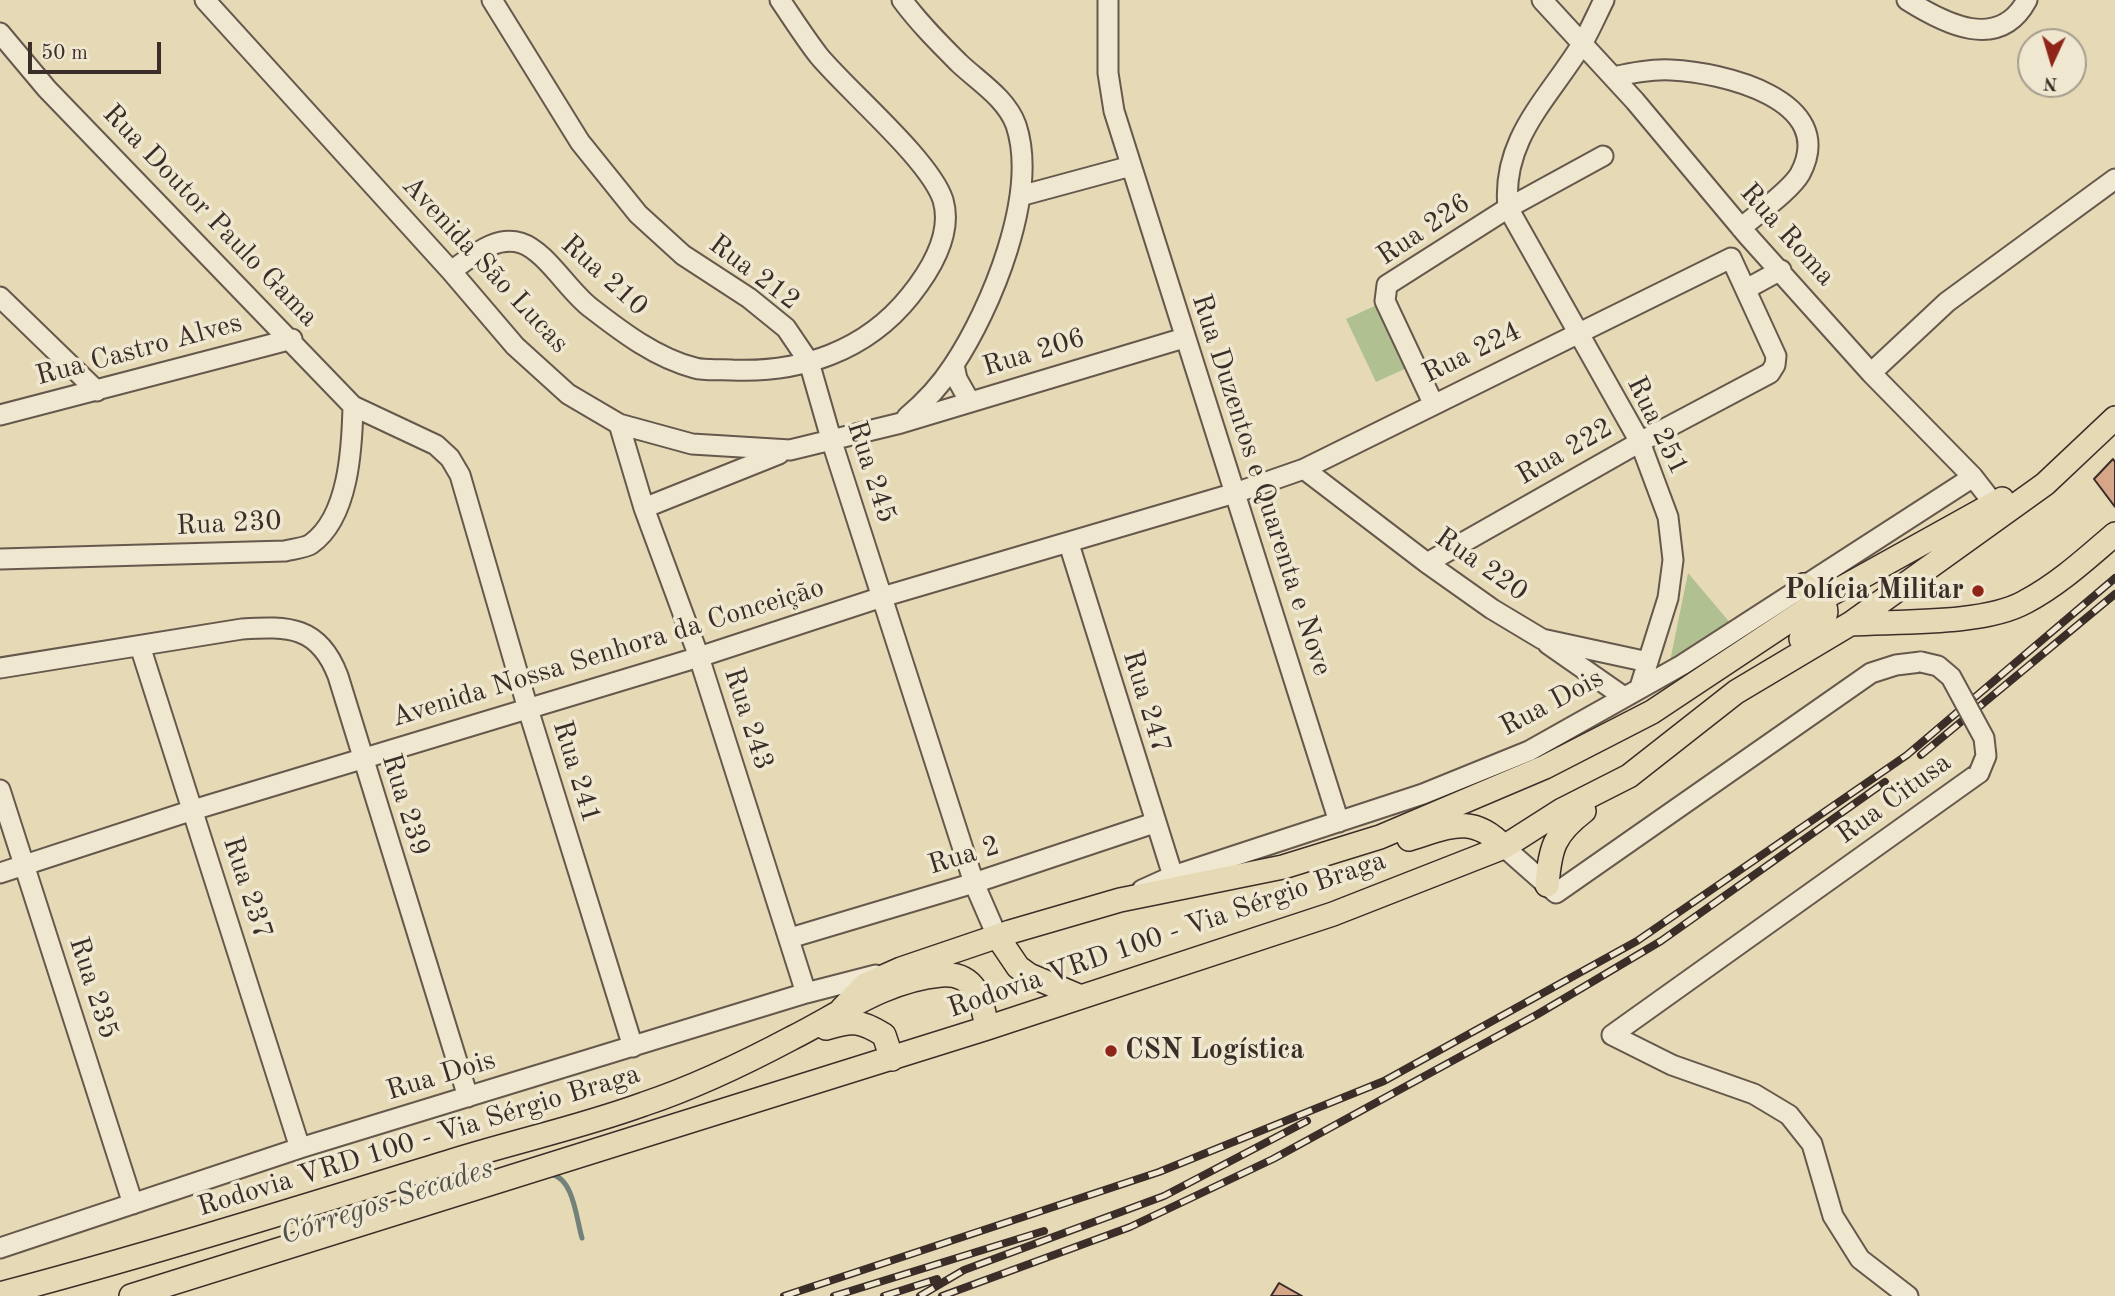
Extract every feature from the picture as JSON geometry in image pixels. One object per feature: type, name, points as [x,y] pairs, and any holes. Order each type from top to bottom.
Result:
[{"type":"main road","name":"Rodovia VRD 100 - Via Sérgio Braga","points":[[0,1294],[132,1259],[456,1159],[592,1122],[682,1089],[794,1037],[842,1009],[864,985],[901,969],[997,936],[1120,900],[1228,880],[1380,838],[1545,767],[1652,712],[1822,599],[1994,504],[2115,411]]},
{"type":"main road","name":"Rodovia VRD 100 - Via Sérgio Braga","points":[[131,1296],[987,1028],[1333,914],[1504,847],[1562,810],[1629,776],[1736,692],[1850,624],[2045,484],[2115,418]]},
{"type":"main road","points":[[1850,624],[1973,617],[2023,604],[2067,575],[2115,534]]},
{"type":"main road","points":[[1736,692],[1825,620],[1826,608],[1822,599],[1804,585]]},
{"type":"main road","points":[[1552,889],[1553,844],[1562,827],[1629,776]]},
{"type":"main road","points":[[1228,880],[1340,858],[1465,824],[1478,826],[1491,833],[1504,847]]},
{"type":"main road","points":[[997,936],[1018,967],[1029,975],[1081,997]]},
{"type":"main road","points":[[842,1009],[874,993],[939,975],[956,975],[972,983],[981,997],[987,1028]]},
{"type":"main road","points":[[794,1037],[850,1020],[884,1035],[892,1059]]},
{"type":"street","name":"Avenida São Lucas","points":[[205,0],[451,271],[515,346],[568,394],[619,424],[692,444],[790,450],[832,442]]},
{"type":"street","name":"Rua 212","points":[[492,0],[580,142],[606,177],[682,255],[749,298],[786,328],[809,362]]},
{"type":"street","name":"Rua 210","points":[[451,271],[490,244],[504,241],[522,243],[534,250],[587,305],[639,344],[696,368],[756,371],[809,362],[855,345],[887,323],[933,263],[944,232],[943,201],[930,175],[819,56],[780,0]]},
{"type":"street","points":[[901,423],[931,396],[954,365],[983,311],[1003,261],[1020,196],[1022,161],[1015,124],[998,97],[918,21],[902,0]]},
{"type":"street","name":"Rua Duzentos e Quarenta e Nove","points":[[1108,0],[1108,73],[1114,111],[1339,822]]},
{"type":"street","name":"Rua Roma","points":[[1542,0],[1613,77],[1741,228],[1871,373],[1973,477],[1994,504]]},
{"type":"street","points":[[1508,208],[1506,190],[1511,158],[1525,124],[1583,43],[1604,0]]},
{"type":"street","points":[[1908,0],[1939,21],[1973,29],[2001,27],[2018,16],[2027,0]]},
{"type":"street","name":"Rua Doutor Paulo Gama","points":[[0,33],[47,89],[292,339],[353,406]]},
{"type":"street","points":[[1613,77],[1644,70],[1701,72],[1728,78],[1782,100],[1798,118],[1807,137],[1800,175],[1741,228]]},
{"type":"street","name":"Rua 226","points":[[1433,404],[1384,293],[1387,285],[1508,208],[1603,156]]},
{"type":"street","points":[[1020,196],[1131,166]]},
{"type":"street","points":[[1871,373],[1947,302],[2115,179]]},
{"type":"street","name":"Rua 251","points":[[1508,208],[1640,442],[1668,517],[1673,560],[1668,598],[1648,662],[1632,692]]},
{"type":"street","name":"Rua 224","points":[[1235,493],[1304,468],[1731,258],[1748,288]]},
{"type":"street","points":[[1748,288],[1781,270]]},
{"type":"street","name":"Rua 222","points":[[1427,564],[1640,442],[1770,373],[1776,356],[1748,288]]},
{"type":"street","points":[[0,297],[97,391]]},
{"type":"street","name":"Rua 206","points":[[832,442],[1184,338]]},
{"type":"street","name":"Rua Castro Alves","points":[[0,415],[292,339]]},
{"type":"street","name":"Rua 245","points":[[809,362],[832,442],[974,883],[997,936]]},
{"type":"street","points":[[954,365],[962,389],[970,402]]},
{"type":"street","name":"Rua 230","points":[[0,559],[285,551],[310,545],[328,526],[343,493],[352,452],[353,406]]},
{"type":"street","name":"Rua 241","points":[[353,406],[436,445],[455,466],[633,1047]]},
{"type":"street","name":"Rua 243","points":[[619,424],[644,508],[699,657],[806,993]]},
{"type":"street","points":[[644,508],[790,450]]},
{"type":"street","name":"Rua 220","points":[[1304,468],[1427,564],[1492,610],[1542,639],[1648,662]]},
{"type":"street","name":"Rua Dois","points":[[1120,900],[1173,876],[1423,794],[1529,751],[1682,665],[1973,477]]},
{"type":"street","name":"Avenida Nossa Senhora da Conceição","points":[[0,873],[361,758],[699,657],[882,597],[1235,493]]},
{"type":"street","name":"Rua 247","points":[[1069,544],[1154,823],[1173,876]]},
{"type":"street","name":"Rua 239","points":[[0,668],[242,629],[282,627],[302,633],[329,653],[468,1097]]},
{"type":"street","points":[[1542,639],[1632,692]]},
{"type":"street","name":"Rua 237","points":[[140,646],[300,1148]]},
{"type":"street","name":"Rua Citusa","points":[[1552,889],[1871,673],[1896,665],[1921,662],[1938,666],[1951,677],[1984,738],[1986,756],[1979,773],[1612,1035],[1672,1065],[1754,1094],[1789,1115],[1812,1144],[1833,1216],[1860,1259],[1908,1296]]},
{"type":"street","name":"Rua 235","points":[[0,790],[133,1204]]},
{"type":"street","name":"Rua 2","points":[[790,938],[974,883],[1154,823]]},
{"type":"street","points":[[1504,847],[1552,889]]},
{"type":"street","name":"Rua Dois","points":[[0,1248],[300,1148],[806,993],[901,969]]},
{"type":"green space","points":[[1379,304],[1409,367],[1376,382],[1346,319]]},
{"type":"green space","points":[[1688,573],[1732,625],[1668,671]]},
{"type":"building","points":[[2113,459],[2115,462],[2115,507],[2094,479]]},
{"type":"building","points":[[1279,1283],[1302,1296],[1271,1296]]},
{"type":"waterway","name":"Córregos Secades","points":[[551,1174],[559,1177],[569,1191],[582,1238]]},
{"type":"railway","points":[[784,1296],[1159,1172],[1384,1081],[1637,941],[1907,755],[2115,578]]},
{"type":"railway","points":[[1921,755],[2115,594]]},
{"type":"railway","points":[[942,1296],[1130,1227],[1273,1159],[1538,1014],[1661,941],[1885,782]]},
{"type":"railway","points":[[920,1296],[964,1270],[1164,1196],[1307,1121]]},
{"type":"railway","points":[[834,1296],[1044,1231]]},
{"type":"railway","points":[[884,1296],[937,1279]]},
{"type":"place","name":"Polícia Militar","points":[[1978,591]]},
{"type":"place","name":"CSN Logística","points":[[1111,1051]]}]
